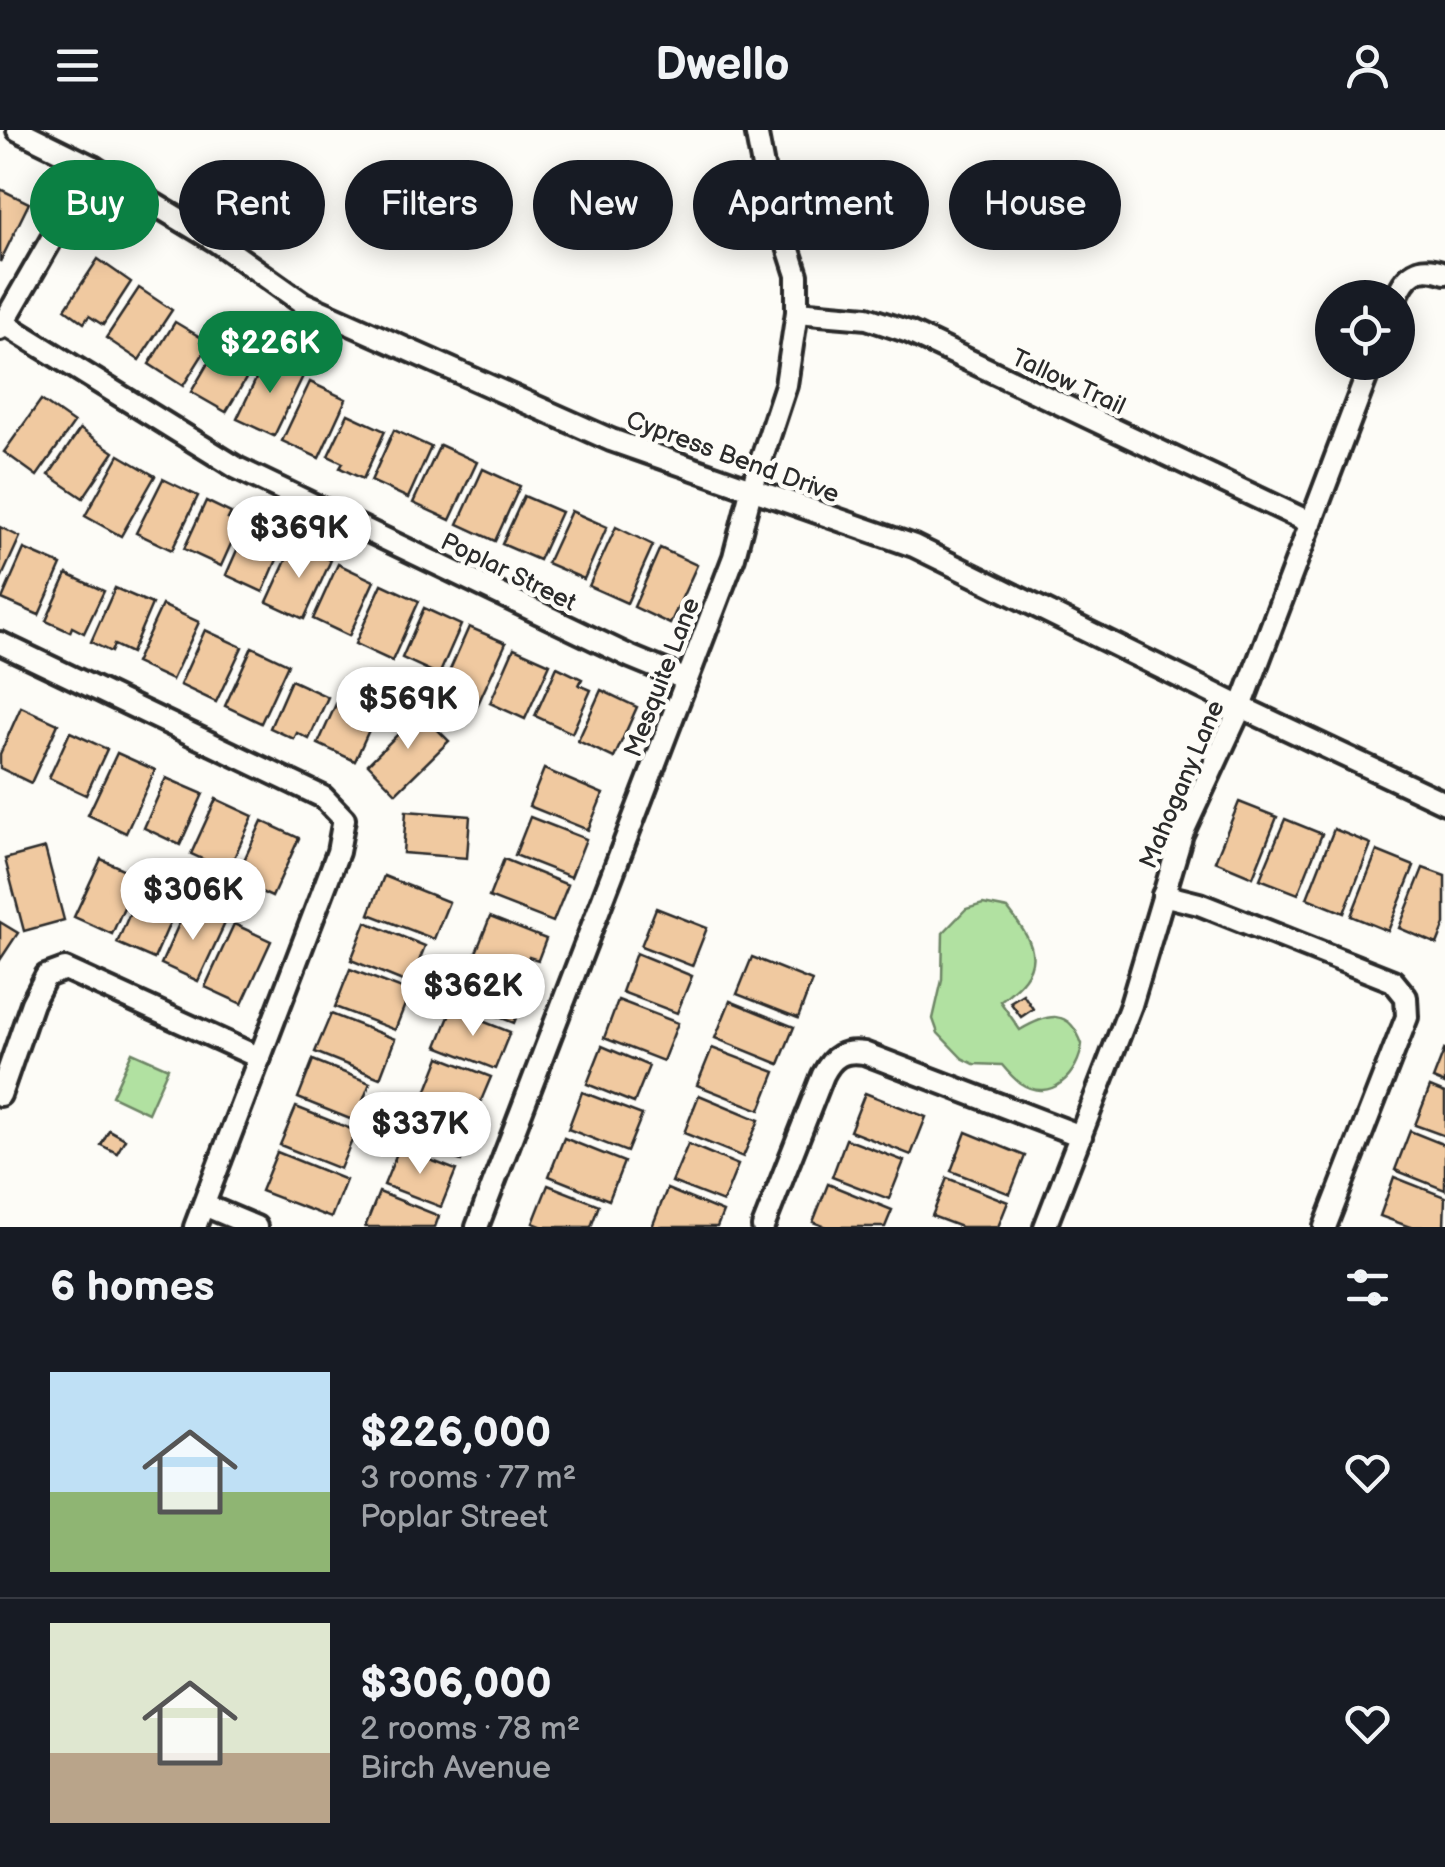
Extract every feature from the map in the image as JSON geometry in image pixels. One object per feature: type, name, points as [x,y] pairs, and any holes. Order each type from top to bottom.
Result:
[{"type":"street","name":"Cypress Bend Drive","points":[[18,130],[79,160]]},
{"type":"street","name":"Mesquite Lane","points":[[477,1227],[734,557],[786,384],[798,312],[797,274],[764,172],[756,130]]},
{"type":"street","name":"Cypress Bend Drive","points":[[159,207],[217,242],[303,303],[610,440],[914,546],[1445,803]]},
{"type":"street","points":[[1,324],[44,250]]},
{"type":"street","points":[[1407,280],[1413,271],[1423,267],[1445,273]]},
{"type":"street","name":"Tallow Trail","points":[[798,312],[866,318],[909,332],[1310,523]]},
{"type":"street","name":"Poplar Street","points":[[1,324],[237,468],[631,657],[687,680]]},
{"type":"street","name":"Mahogany Lane","points":[[1045,1227],[1137,989],[1182,834],[1240,707],[1365,380]]},
{"type":"street","points":[[0,642],[322,797],[344,818],[338,852],[196,1227]]},
{"type":"street","points":[[1163,894],[1198,904],[1393,981],[1406,997],[1407,1016],[1325,1227]]},
{"type":"street","points":[[0,1095],[32,1003],[46,976],[66,969],[260,1058]]},
{"type":"street","points":[[763,1227],[823,1076],[838,1055],[850,1051],[1080,1136]]},
{"type":"street","points":[[204,1205],[256,1227]]},
{"type":"green space","points":[[983,904],[1008,909],[1031,947],[1032,958],[1025,978],[1000,1001],[1020,1030],[1056,1017],[1071,1024],[1082,1044],[1069,1075],[1052,1088],[1031,1089],[1002,1065],[974,1064],[962,1058],[938,1033],[933,1019],[942,980],[943,933],[966,909]]},
{"type":"green space","points":[[132,1052],[168,1068],[148,1113],[112,1096]]},
{"type":"building","points":[[0,189],[29,203],[0,262]]},
{"type":"building","points":[[98,259],[131,282],[103,325],[89,316],[84,323],[65,309]]},
{"type":"building","points":[[139,288],[172,310],[139,360],[106,338]]},
{"type":"building","points":[[175,322],[210,343],[183,386],[149,364]]},
{"type":"building","points":[[224,336],[259,357],[226,412],[191,392]]},
{"type":"building","points":[[267,356],[304,374],[274,436],[237,419]]},
{"type":"building","points":[[310,382],[346,399],[319,458],[282,441]]},
{"type":"building","points":[[41,400],[74,423],[37,476],[4,452]]},
{"type":"building","points":[[348,414],[385,431],[363,479],[340,468],[343,463],[328,456]]},
{"type":"building","points":[[80,429],[114,452],[83,498],[49,475]]},
{"type":"building","points":[[394,430],[431,447],[408,498],[371,481]]},
{"type":"building","points":[[440,445],[477,462],[450,520],[413,503]]},
{"type":"building","points":[[119,455],[155,476],[121,536],[85,516]]},
{"type":"building","points":[[483,469],[520,486],[495,541],[458,524]]},
{"type":"building","points":[[163,479],[198,496],[172,550],[136,533]]},
{"type":"building","points":[[524,496],[561,512],[539,560],[502,544]]},
{"type":"building","points":[[206,501],[231,513],[228,519],[240,524],[221,566],[184,549]]},
{"type":"building","points":[[571,511],[607,527],[584,579],[547,563]]},
{"type":"building","points":[[248,525],[285,541],[263,592],[226,575]]},
{"type":"building","points":[[0,527],[20,537],[0,581]]},
{"type":"building","points":[[616,527],[653,545],[627,603],[589,586]]},
{"type":"building","points":[[294,543],[331,560],[304,619],[267,602]]},
{"type":"building","points":[[660,548],[697,565],[670,624],[634,607]]},
{"type":"building","points":[[24,549],[61,565],[39,615],[2,599]]},
{"type":"building","points":[[338,564],[374,581],[349,636],[313,619]]},
{"type":"building","points":[[67,574],[104,591],[84,633],[72,627],[70,632],[46,621]]},
{"type":"building","points":[[382,584],[419,601],[392,661],[355,644]]},
{"type":"building","points":[[115,588],[152,604],[131,653],[114,645],[111,652],[91,642]]},
{"type":"building","points":[[162,605],[199,622],[172,680],[135,663]]},
{"type":"building","points":[[424,608],[461,625],[439,675],[402,658]]},
{"type":"building","points":[[469,627],[506,643],[477,706],[441,690]]},
{"type":"building","points":[[205,630],[242,647],[216,702],[180,685]]},
{"type":"building","points":[[252,647],[288,664],[261,723],[225,706]]},
{"type":"building","points":[[514,648],[550,664],[525,719],[490,703]]},
{"type":"building","points":[[557,667],[582,679],[579,685],[591,690],[572,733],[535,716]]},
{"type":"building","points":[[291,680],[328,697],[309,739],[297,733],[294,739],[270,728]]},
{"type":"building","points":[[601,690],[637,707],[614,758],[578,741]]},
{"type":"building","points":[[341,693],[378,710],[355,761],[318,744]]},
{"type":"building","points":[[21,707],[58,724],[31,783],[0,768],[0,754]]},
{"type":"building","points":[[420,712],[449,741],[396,793],[368,764]]},
{"type":"building","points":[[70,732],[107,749],[86,795],[49,778]]},
{"type":"building","points":[[117,753],[155,770],[126,833],[88,815]]},
{"type":"building","points":[[544,769],[603,794],[588,830],[529,806]]},
{"type":"building","points":[[166,778],[203,794],[180,845],[144,828]]},
{"type":"building","points":[[216,799],[253,816],[228,871],[191,854]]},
{"type":"building","points":[[1239,802],[1277,817],[1253,877],[1215,861]]},
{"type":"building","points":[[406,811],[470,816],[467,858],[403,853]]},
{"type":"building","points":[[530,817],[586,839],[571,877],[515,855]]},
{"type":"building","points":[[1285,819],[1322,834],[1298,894],[1260,879]]},
{"type":"building","points":[[262,821],[299,838],[272,897],[235,880]]},
{"type":"building","points":[[1334,829],[1371,844],[1344,913],[1307,898]]},
{"type":"building","points":[[45,848],[64,920],[24,931],[5,859]]},
{"type":"building","points":[[1377,851],[1414,866],[1388,931],[1351,916]]},
{"type":"building","points":[[101,859],[138,876],[112,934],[74,917]]},
{"type":"building","points":[[504,859],[568,885],[553,922],[489,897]]},
{"type":"building","points":[[1423,868],[1445,876],[1445,924],[1437,944],[1399,928]]},
{"type":"building","points":[[384,876],[449,902],[434,939],[369,914]]},
{"type":"building","points":[[143,883],[180,900],[154,959],[117,943]]},
{"type":"building","points":[[187,906],[225,923],[198,981],[161,964]]},
{"type":"building","points":[[656,908],[707,928],[692,966],[641,946]]},
{"type":"building","points":[[490,917],[546,939],[538,960],[529,957],[522,973],[475,955]]},
{"type":"building","points":[[0,922],[18,933],[0,960]]},
{"type":"building","points":[[366,922],[425,946],[410,984],[351,960]]},
{"type":"building","points":[[234,924],[271,941],[242,1004],[205,987]]},
{"type":"building","points":[[636,953],[692,976],[677,1013],[622,992]]},
{"type":"building","points":[[752,957],[812,981],[798,1018],[737,994]]},
{"type":"building","points":[[469,962],[529,986],[514,1023],[454,999]]},
{"type":"building","points":[[350,969],[410,992],[395,1030],[335,1007]]},
{"type":"building","points":[[1023,994],[1033,1009],[1021,1017],[1010,1002]]},
{"type":"building","points":[[618,1000],[678,1023],[663,1061],[604,1038]]},
{"type":"building","points":[[730,1001],[794,1027],[779,1064],[715,1038]]},
{"type":"building","points":[[452,1009],[510,1032],[495,1069],[437,1046]]},
{"type":"building","points":[[331,1014],[395,1039],[380,1078],[315,1052]]},
{"type":"building","points":[[602,1046],[649,1066],[634,1103],[587,1084]]},
{"type":"building","points":[[712,1048],[775,1072],[760,1110],[697,1085]]},
{"type":"building","points":[[1445,1048],[1445,1084],[1433,1079]]},
{"type":"building","points":[[440,1057],[491,1077],[475,1115],[425,1095]]},
{"type":"building","points":[[313,1060],[370,1083],[355,1121],[298,1098]]},
{"type":"building","points":[[1430,1087],[1445,1093],[1445,1136],[1415,1125]]},
{"type":"building","points":[[582,1092],[642,1115],[627,1152],[568,1129]]},
{"type":"building","points":[[865,1093],[926,1117],[911,1155],[850,1131]]},
{"type":"building","points":[[699,1095],[759,1120],[743,1157],[684,1133]]},
{"type":"building","points":[[426,1105],[469,1122],[465,1134],[471,1136],[461,1161],[412,1142]]},
{"type":"building","points":[[296,1107],[356,1131],[340,1169],[280,1145]]},
{"type":"building","points":[[109,1130],[125,1139],[117,1153],[101,1145]]},
{"type":"building","points":[[1410,1131],[1445,1145],[1445,1190],[1395,1170]]},
{"type":"building","points":[[966,1132],[1025,1156],[1010,1194],[951,1171]]},
{"type":"building","points":[[564,1138],[624,1162],[609,1200],[549,1176]]},
{"type":"building","points":[[846,1139],[904,1161],[889,1199],[832,1177]]},
{"type":"building","points":[[688,1144],[738,1165],[723,1202],[672,1182]]},
{"type":"building","points":[[399,1148],[456,1170],[441,1207],[384,1185]]},
{"type":"building","points":[[277,1152],[346,1180],[331,1218],[261,1191]]},
{"type":"building","points":[[1394,1177],[1445,1197],[1444,1227],[1410,1227],[1380,1216]]},
{"type":"building","points":[[947,1178],[1008,1202],[998,1227],[961,1227],[932,1216]]},
{"type":"building","points":[[828,1184],[892,1210],[885,1227],[826,1227],[813,1222]]},
{"type":"building","points":[[548,1185],[599,1205],[591,1227],[543,1227],[533,1223]]},
{"type":"building","points":[[667,1189],[723,1212],[717,1227],[652,1227]]},
{"type":"building","points":[[379,1192],[439,1216],[435,1227],[365,1227]]}]
